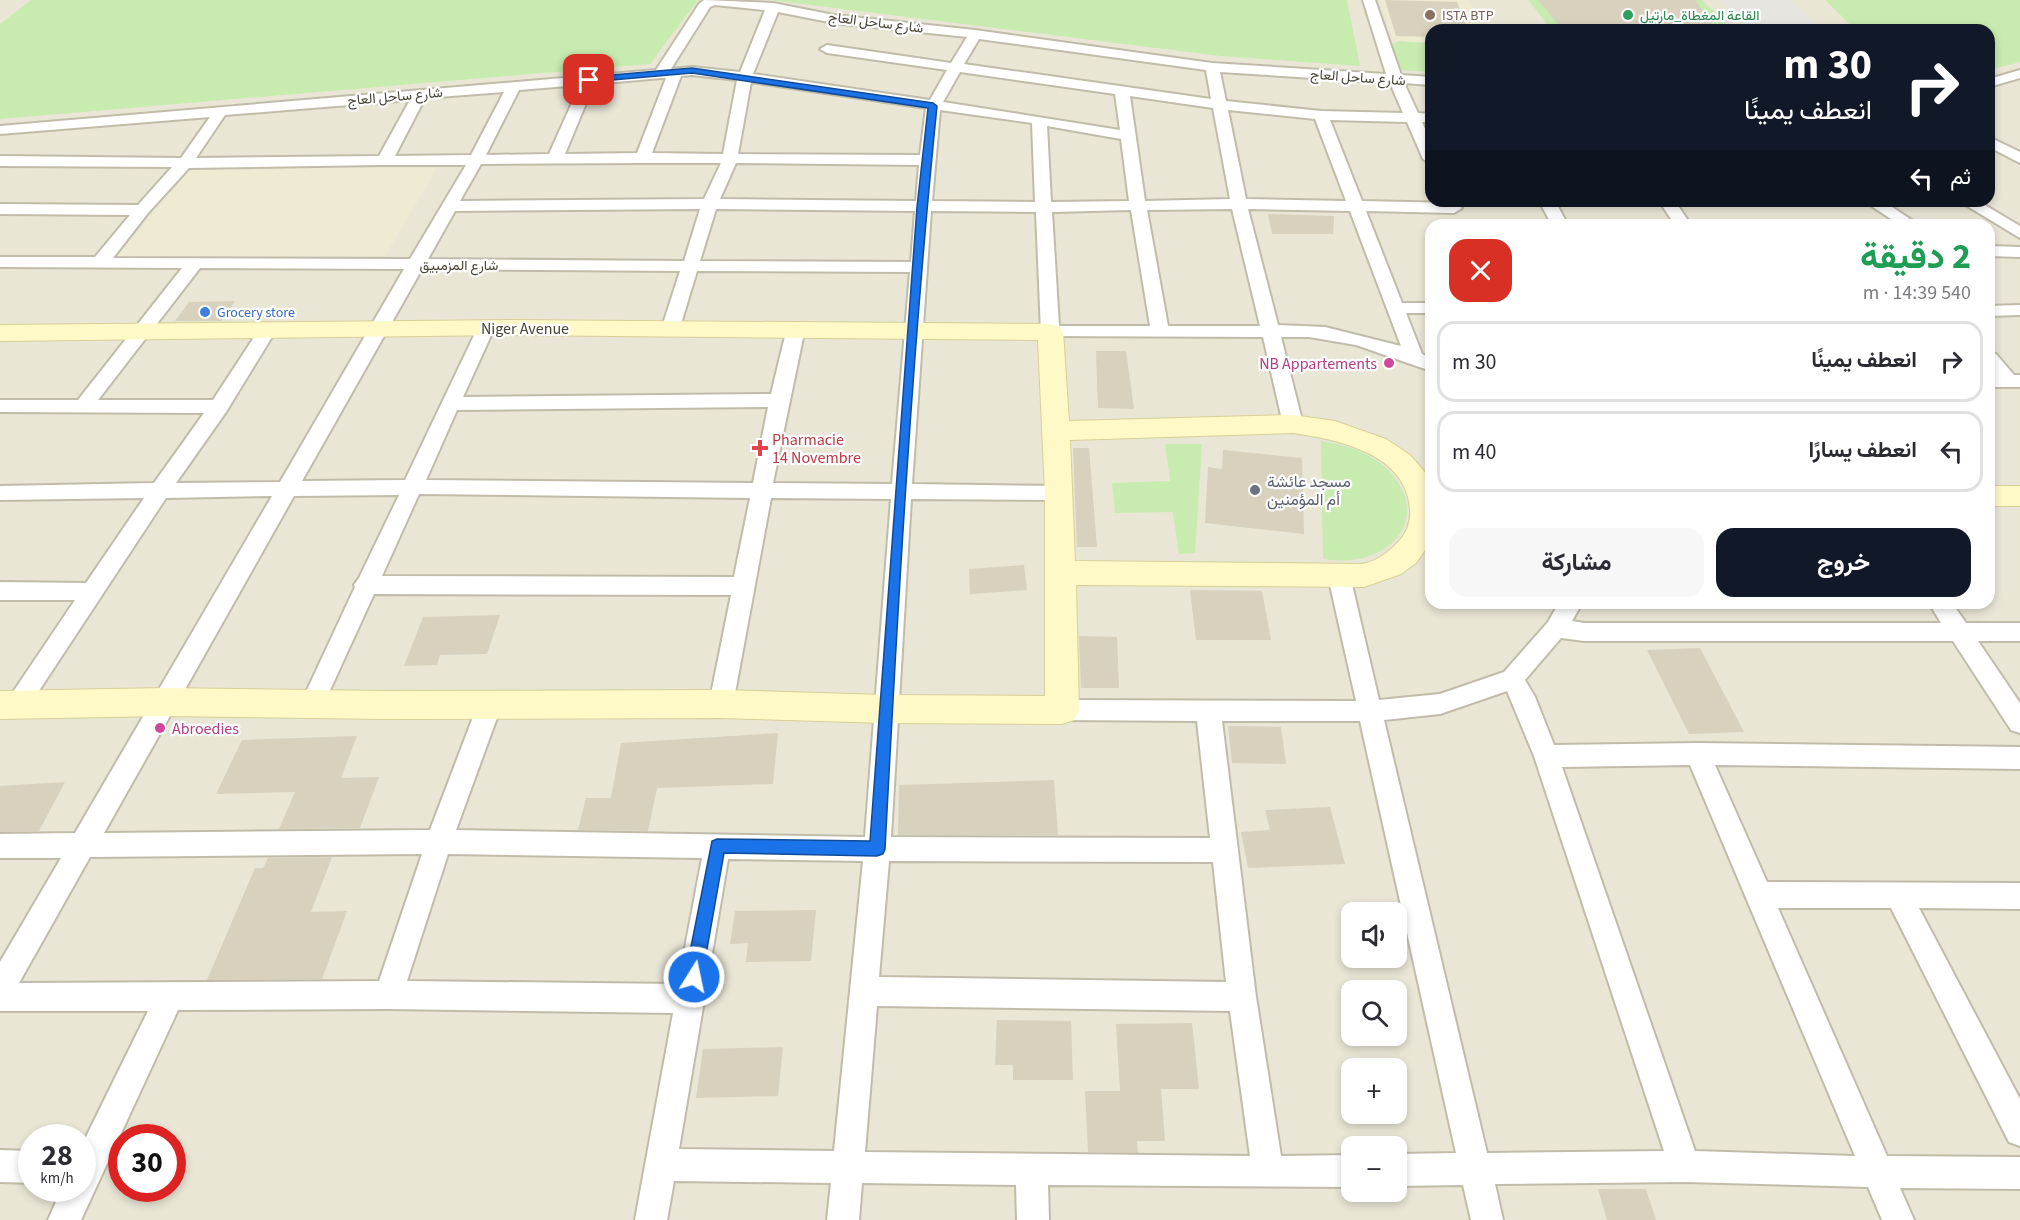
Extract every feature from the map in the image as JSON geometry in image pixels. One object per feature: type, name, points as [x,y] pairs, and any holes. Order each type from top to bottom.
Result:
[{"type":"street","points":[[1369,0],[1395,79],[1425,146]]},
{"type":"street","name":"شارع ساحل العاج","points":[[8,129],[668,74],[705,4],[714,1],[773,7],[829,39],[975,34],[1212,67],[1425,81]]},
{"type":"street","points":[[671,327],[710,204],[730,159],[745,77],[773,7]]},
{"type":"street","points":[[843,1220],[877,849],[885,709],[922,207],[933,106],[975,34]]},
{"type":"street","points":[[829,39],[955,66],[1220,105],[1322,115],[1425,118]]},
{"type":"street","points":[[1212,67],[1239,204],[1293,424]]},
{"type":"street","points":[[644,158],[668,74],[692,71],[817,82],[933,106],[1039,120],[1129,136]]},
{"type":"street","points":[[1995,80],[2020,74]]},
{"type":"street","points":[[555,159],[589,80]]},
{"type":"street","points":[[0,989],[477,158],[514,86]]},
{"type":"street","points":[[1122,92],[1138,207],[1160,331]]},
{"type":"street","points":[[384,162],[420,94]]},
{"type":"street","points":[[99,264],[142,210],[185,163],[221,111]]},
{"type":"street","points":[[1322,115],[1414,357]]},
{"type":"street","points":[[1039,120],[1059,493],[1062,710]]},
{"type":"street","points":[[0,150],[8,129]]},
{"type":"street","points":[[1995,144],[2020,158]]},
{"type":"street","points":[[0,161],[384,162],[477,158],[927,160]]},
{"type":"street","points":[[449,206],[710,204],[922,207],[1138,207],[1239,204],[1357,207],[1425,206]]},
{"type":"street","points":[[1882,207],[1901,219]]},
{"type":"street","points":[[1976,207],[2020,233]]},
{"type":"street","points":[[0,209],[142,210]]},
{"type":"street","points":[[1995,251],[2020,252]]},
{"type":"street","name":"شارع المزمبيق","points":[[0,262],[919,267]]},
{"type":"street","points":[[84,405],[194,264]]},
{"type":"street","points":[[1395,308],[1425,308]]},
{"type":"street","points":[[1995,311],[2020,310]]},
{"type":"street","name":"Niger Avenue","points":[[0,333],[139,334],[379,329],[671,327],[1050,332]]},
{"type":"street","points":[[721,704],[761,489],[796,328]]},
{"type":"street","points":[[312,705],[485,329]]},
{"type":"street","points":[[1050,332],[1270,331],[1341,335],[1425,362]]},
{"type":"street","points":[[8,705],[92,592],[219,407],[266,332]]},
{"type":"street","points":[[1995,363],[2015,381]]},
{"type":"street","points":[[1995,381],[2015,381]]},
{"type":"street","points":[[450,404],[779,400]]},
{"type":"street","points":[[0,406],[219,407]]},
{"type":"street","points":[[1056,430],[1293,424],[1329,428],[1366,441],[1399,461],[1425,493]]},
{"type":"street","points":[[0,493],[411,487],[1059,493]]},
{"type":"street","points":[[1995,496],[2020,496]]},
{"type":"street","points":[[1061,573],[1339,576],[1370,574],[1405,556],[1422,534],[1425,511]]},
{"type":"street","points":[[1339,576],[1486,1220]]},
{"type":"street","points":[[366,585],[743,586]]},
{"type":"street","points":[[0,591],[92,592]]},
{"type":"street","points":[[8,705],[165,702],[312,705],[721,704],[885,709],[1369,711],[1440,704],[1512,679],[1556,628],[1567,609]]},
{"type":"street","points":[[1944,609],[2020,723]]},
{"type":"street","points":[[1556,628],[1584,632],[2020,632]]},
{"type":"street","points":[[1512,679],[1523,697],[1546,756],[1685,1166]]},
{"type":"street","points":[[388,995],[439,842],[490,704]]},
{"type":"street","points":[[1208,709],[1242,997],[1268,1172]]},
{"type":"street","points":[[1546,756],[1698,754],[2020,758]]},
{"type":"street","points":[[1698,754],[1898,1220]]},
{"type":"street","points":[[0,846],[439,842],[877,849],[1224,850]]},
{"type":"street","points":[[651,1220],[717,846]]},
{"type":"street","points":[[1760,895],[2020,896]]},
{"type":"street","points":[[1899,897],[2020,1131]]},
{"type":"street","points":[[864,991],[1242,997]]},
{"type":"street","points":[[0,997],[388,995],[690,999]]},
{"type":"street","points":[[96,1149],[170,996]]},
{"type":"street","points":[[662,1165],[1341,1171]]},
{"type":"street","points":[[0,1166],[18,1167]]},
{"type":"street","points":[[1407,1170],[1685,1166],[1877,1172],[2020,1173]]},
{"type":"street","points":[[1032,1170],[1033,1220]]},
{"type":"street","points":[[64,1220],[72,1202]]},
{"type":"shaded area","points":[[0,0],[2020,0],[2020,1220],[0,1220]]},
{"type":"shaded area","name":"ISTA BTP","points":[[1380,0],[1469,0],[1479,24],[1425,24],[1425,43],[1393,39]]},
{"type":"shaded area","points":[[1722,0],[1791,0],[1817,24],[1746,24]]},
{"type":"shaded area","points":[[192,168],[437,168],[385,256],[117,256]]},
{"type":"green space","points":[[31,0],[698,0],[650,64],[0,119],[0,24]]},
{"type":"green space","points":[[770,0],[1347,0],[1360,66],[1221,56]]},
{"type":"green space","name":"القاعة المغطاة_مارتيل","points":[[1528,0],[1702,0],[1726,24],[1547,24]]},
{"type":"green space","points":[[1825,0],[2020,0],[2020,62],[1995,68],[1995,24],[1850,24]]},
{"type":"green space","points":[[1397,41],[1425,43],[1425,72],[1397,70],[1391,43],[1397,43]]},
{"type":"green space","points":[[1321,441],[1348,447],[1373,458],[1388,469],[1405,496],[1407,510],[1405,524],[1398,537],[1369,556],[1340,561],[1323,559]]},
{"type":"green space","points":[[1165,444],[1202,444],[1195,553],[1179,554],[1173,512],[1115,513],[1112,483],[1170,481]]},
{"type":"building","name":"ISTA BTP","points":[[1385,0],[1457,2],[1466,24],[1425,24],[1425,37],[1396,36]]},
{"type":"building","name":"القاعة المغطاة_مارتيل","points":[[1538,0],[1695,0],[1712,24],[1558,24]]},
{"type":"building","points":[[1268,214],[1334,216],[1333,234],[1272,234]]},
{"type":"building","name":"Grocery store","points":[[235,301],[222,321],[175,321],[189,302]]},
{"type":"building","points":[[1096,351],[1126,351],[1134,409],[1098,408]]},
{"type":"building","points":[[1073,448],[1089,448],[1097,547],[1077,547]]},
{"type":"building","points":[[1223,450],[1302,458],[1304,534],[1205,523],[1208,467],[1222,469]]},
{"type":"building","points":[[1024,565],[1027,590],[970,594],[969,569]]},
{"type":"building","points":[[1190,590],[1262,591],[1271,640],[1196,640]]},
{"type":"building","points":[[500,615],[487,654],[440,655],[437,665],[404,666],[423,617]]},
{"type":"building","points":[[1079,636],[1117,637],[1119,688],[1081,688]]},
{"type":"building","points":[[1700,648],[1744,732],[1689,734],[1647,650]]},
{"type":"building","points":[[1228,726],[1281,727],[1286,764],[1232,763]]},
{"type":"building","points":[[778,733],[773,784],[657,788],[648,831],[578,830],[586,798],[611,798],[621,743]]},
{"type":"building","points":[[357,736],[341,778],[379,777],[360,828],[279,829],[295,792],[216,794],[242,740]]},
{"type":"building","points":[[1054,780],[1058,835],[898,835],[899,785]]},
{"type":"building","points":[[65,782],[39,831],[0,832],[0,786]]},
{"type":"building","points":[[1330,807],[1345,864],[1248,868],[1241,832],[1270,830],[1265,810]]},
{"type":"building","points":[[332,857],[311,912],[347,911],[322,979],[207,980],[255,868],[263,868],[268,858]]},
{"type":"building","points":[[816,910],[811,961],[746,962],[748,943],[730,944],[735,911]]},
{"type":"building","points":[[997,1020],[1071,1021],[1073,1080],[1013,1080],[1013,1065],[995,1065]]},
{"type":"building","points":[[1192,1023],[1199,1089],[1161,1089],[1165,1141],[1137,1141],[1138,1153],[1088,1152],[1085,1091],[1120,1091],[1116,1024]]},
{"type":"building","points":[[783,1047],[778,1096],[696,1098],[703,1049]]},
{"type":"building","points":[[1598,1189],[1646,1189],[1656,1220],[1607,1220]]},
{"type":"place","name":"ISTA BTP","points":[[1430,15]]},
{"type":"place","name":"القاعة المغطاة_مارتيل","points":[[1628,15]]},
{"type":"place","name":"Grocery store","points":[[205,312]]},
{"type":"place","name":"NB Appartements","points":[[1389,363]]},
{"type":"place","name":"Pharmacie 14 Novembre","points":[[760,448]]},
{"type":"place","name":"مسجد عائشة أم المؤمنين","points":[[1255,490]]},
{"type":"place","name":"Abroedies","points":[[160,728]]},
{"type":"route","points":[[589,80],[692,71],[816,87],[933,106],[922,207],[885,709],[877,849],[717,846],[694,977]]}]
